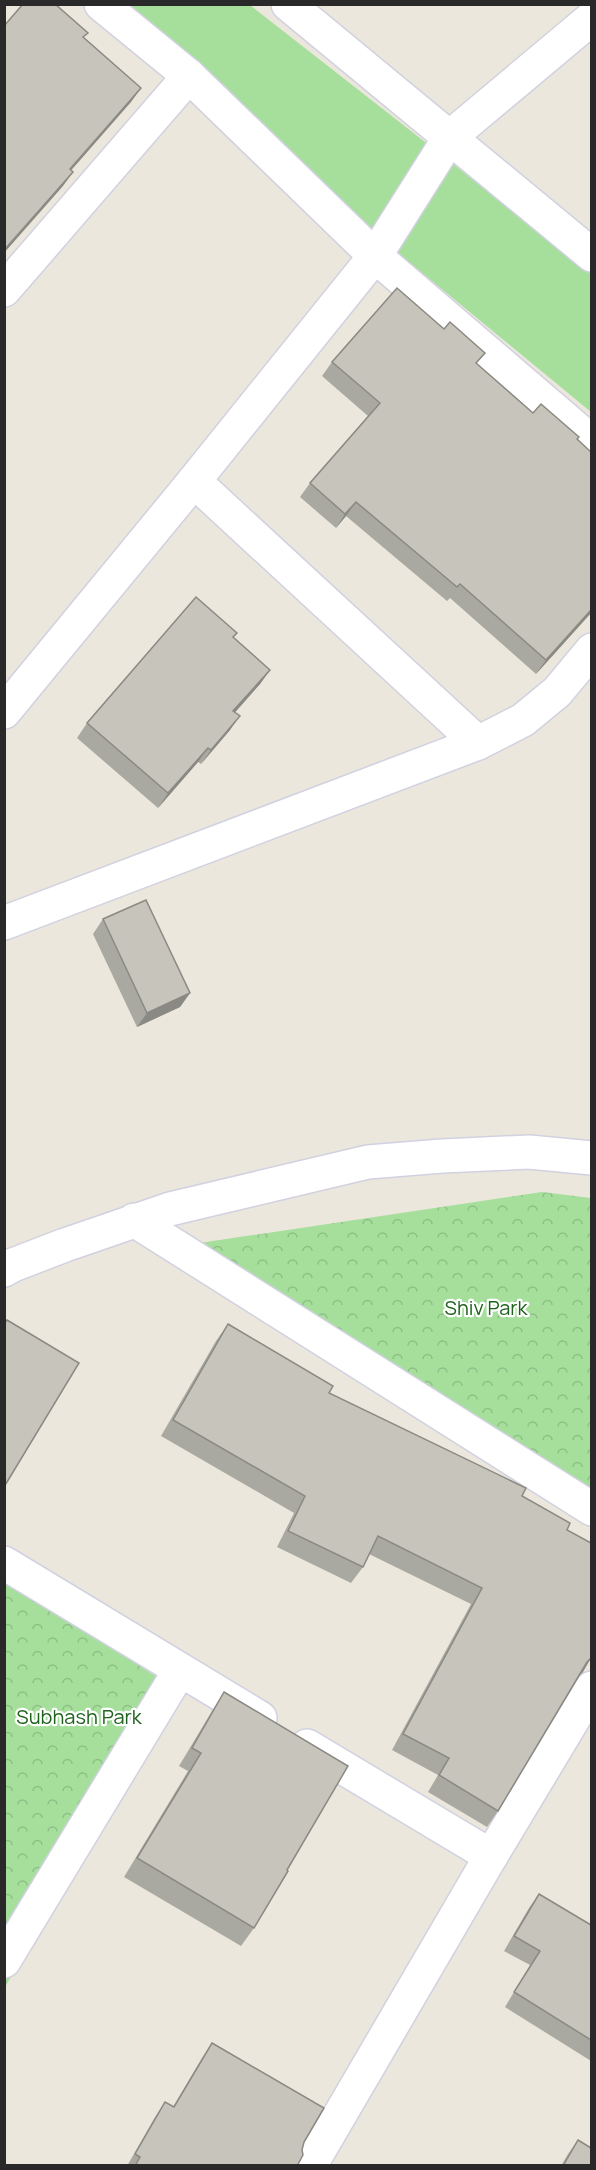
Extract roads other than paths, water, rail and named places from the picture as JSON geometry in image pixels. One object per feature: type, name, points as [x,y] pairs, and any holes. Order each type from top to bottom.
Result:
[{"type":"street","points":[[101,4],[189,76],[375,256],[591,442]]},
{"type":"street","points":[[288,4],[591,255]]},
{"type":"street","points":[[4,712],[375,256],[450,138],[591,18]]},
{"type":"street","points":[[4,290],[189,76]]},
{"type":"street","points":[[194,481],[478,742]]},
{"type":"street","points":[[4,923],[478,742],[523,720],[557,692],[591,650]]},
{"type":"street","points":[[4,1270],[134,1220],[170,1209],[368,1162],[530,1152],[591,1158]]},
{"type":"street","points":[[134,1220],[591,1509]]},
{"type":"street","points":[[4,1563],[491,1856]]},
{"type":"street","points":[[4,1961],[180,1670]]},
{"type":"street","points":[[310,2166],[591,1688]]},
{"type":"park label","name":"Shiv Park","points":[[486,1307]]},
{"type":"park label","name":"Subhash Park","points":[[79,1716]]}]
